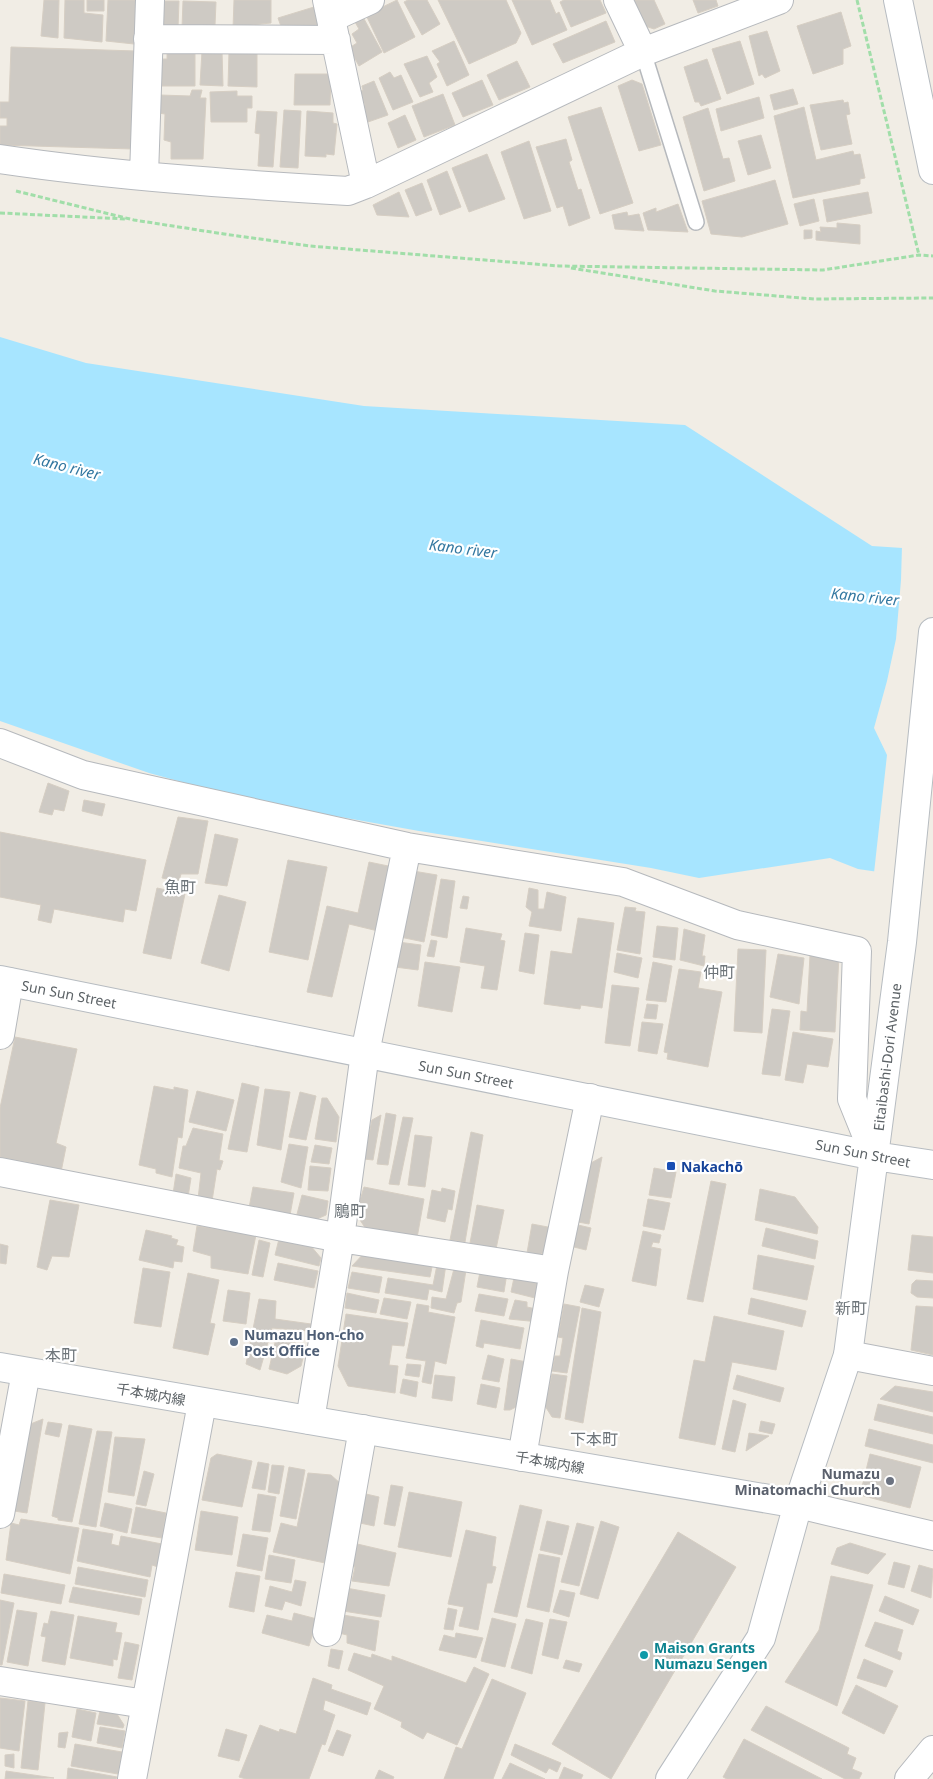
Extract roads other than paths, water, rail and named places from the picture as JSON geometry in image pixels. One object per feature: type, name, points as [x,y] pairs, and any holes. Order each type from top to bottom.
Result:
[{"type":"street","points":[[144,175],[150,0]]},
{"type":"street","points":[[148,39],[331,19],[370,0]]},
{"type":"street","points":[[618,0],[642,52]]},
{"type":"street","points":[[0,159],[68,169],[348,191],[642,52],[779,0]]},
{"type":"street","points":[[898,0],[926,105],[933,170]]},
{"type":"street","points":[[331,19],[366,184]]},
{"type":"street","name":"Eitaibashi-Dori Avenue","points":[[798,1504],[848,1355],[902,942],[933,632]]},
{"type":"street","points":[[0,743],[83,775],[407,847],[622,882],[737,925],[857,950],[852,1099],[875,1156]]},
{"type":"street","points":[[310,1420],[340,1238],[365,1054],[407,847]]},
{"type":"street","points":[[0,1036],[5,981]]},
{"type":"street","name":"Sun Sun Street","points":[[5,981],[875,1156],[933,1166]]},
{"type":"street","points":[[522,1457],[554,1271],[590,1098]]},
{"type":"street","points":[[0,1172],[340,1238],[554,1271]]},
{"type":"street","points":[[848,1355],[933,1371]]},
{"type":"street","points":[[0,1514],[13,1369]]},
{"type":"street","name":"千本城内線","points":[[13,1369],[798,1504],[933,1536]]},
{"type":"street","points":[[132,1779],[202,1403]]},
{"type":"street","points":[[327,1632],[363,1429]]},
{"type":"street","points":[[670,1779],[761,1638],[798,1504]]},
{"type":"street","points":[[0,1681],[145,1704]]},
{"type":"street","points":[[909,1779],[931,1756]]},
{"type":"lane","points":[[642,52],[696,222]]},
{"type":"water","name":"Kano river","points":[[0,337],[86,363],[364,406],[685,425],[872,546],[933,550],[933,880],[858,869],[830,858],[699,878],[651,868],[419,831],[251,801],[149,773],[0,721]]},
{"type":"place","name":"Nakachō","points":[[671,1166]]},
{"type":"place","name":"Numazu Hon-cho Post Office","points":[[234,1342]]},
{"type":"place","name":"Numazu Minatomachi Church","points":[[890,1481]]},
{"type":"place","name":"Maison Grants Numazu Sengen","points":[[644,1655]]},
{"type":"district","name":"魚町","points":[[180,887]]},
{"type":"district","name":"仲町","points":[[719,972]]},
{"type":"district","name":"鵰町","points":[[350,1211]]},
{"type":"district","name":"新町","points":[[851,1308]]},
{"type":"district","name":"本町","points":[[61,1355]]},
{"type":"district","name":"下本町","points":[[594,1439]]}]
